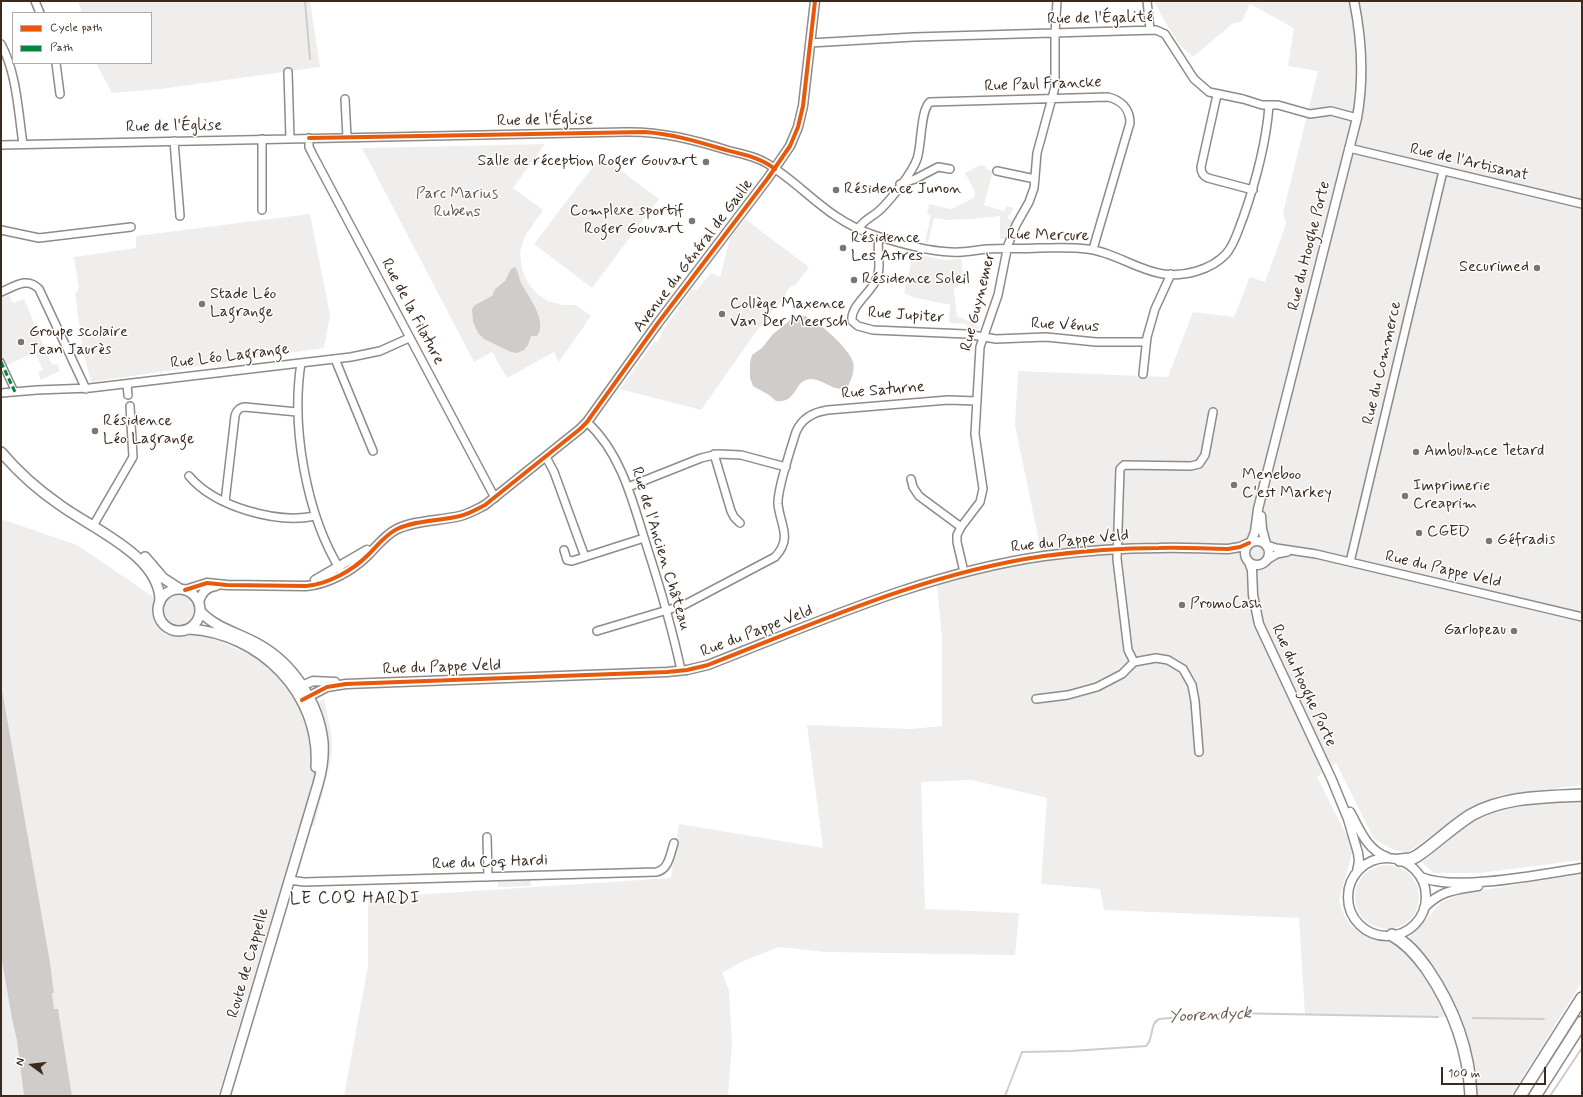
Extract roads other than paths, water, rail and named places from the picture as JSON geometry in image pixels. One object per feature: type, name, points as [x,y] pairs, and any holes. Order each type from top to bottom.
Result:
[{"type":"highway","points":[[1400,860],[1407,860],[1417,856],[1466,819],[1477,812],[1494,805],[1527,798],[1582,795]]},
{"type":"highway","points":[[1392,935],[1404,943],[1415,954],[1433,978],[1445,999],[1464,1045],[1471,1096]]},
{"type":"highway","points":[[1520,1096],[1582,998]]},
{"type":"highway","points":[[1535,1096],[1582,1022]]},
{"type":"highway","points":[[1566,1048],[1582,1026]]},
{"type":"main road","points":[[1,452],[23,476],[62,507],[138,552],[163,578],[182,590],[193,594],[200,607],[214,623],[254,642],[269,651],[286,666],[299,687]]},
{"type":"main road","points":[[113,538],[131,551],[144,566],[158,588],[160,602],[159,616],[166,627],[178,631],[189,629],[218,634],[249,647],[275,665],[299,687]]},
{"type":"main road","points":[[160,602],[167,593],[182,590]]},
{"type":"main road","points":[[189,629],[197,622],[200,607]]},
{"type":"main road","name":"Route de Cappelle","points":[[224,1096],[301,839],[315,776],[319,743],[311,724],[305,698],[299,687]]},
{"type":"street","points":[[35,1],[40,12]]},
{"type":"street","name":"Avenue du Général de Gaulle","points":[[227,585],[314,585],[364,559],[394,530],[401,527],[463,515],[480,507],[495,498],[587,422],[664,314],[775,169],[790,146],[798,127],[803,106],[815,1]]},
{"type":"street","name":"Rue Guynemer","points":[[964,572],[956,539],[961,527],[978,505],[983,491],[975,434],[980,351],[983,337],[998,295],[1007,249],[1016,225],[1031,197],[1035,179],[1037,153],[1053,98],[1056,84],[1056,1]]},
{"type":"street","points":[[1147,1],[1150,29]]},
{"type":"street","name":"Rue du Hooghe Porte","points":[[1250,542],[1255,532],[1258,509],[1263,495],[1357,118],[1361,88],[1361,58],[1360,34],[1354,1]]},
{"type":"street","name":"Rue de l'Égalité","points":[[810,43],[919,37],[1150,29],[1160,31],[1165,34],[1196,82],[1209,92],[1239,98],[1262,106],[1278,105],[1310,114],[1331,111],[1357,118]]},
{"type":"street","points":[[1,44],[13,81],[23,144]]},
{"type":"street","points":[[56,64],[60,94]]},
{"type":"street","points":[[288,72],[290,139]]},
{"type":"street","points":[[1217,94],[1201,167],[1202,172],[1204,176],[1208,178],[1253,190]]},
{"type":"street","name":"Rue Paul Francke","points":[[900,184],[910,171],[918,155],[925,109],[930,102],[1108,96],[1122,103],[1127,109],[1129,116],[1128,132],[1093,249]]},
{"type":"street","points":[[345,99],[347,137]]},
{"type":"street","name":"Rue Mercure","points":[[775,169],[827,210],[858,229],[879,237],[918,247],[949,252],[1007,249],[1093,249],[1154,272],[1170,274],[1188,273],[1205,268],[1217,261],[1227,253],[1236,237],[1253,190],[1264,149],[1269,106]]},
{"type":"street","name":"Rue de l'Église","points":[[1,145],[645,132],[683,138],[726,150],[764,162],[775,169]]},
{"type":"street","name":"Rue de la Filature","points":[[309,138],[313,155],[495,498]]},
{"type":"street","points":[[262,139],[262,210]]},
{"type":"street","points":[[174,141],[180,216]]},
{"type":"street","name":"Rue de l'Artisanat","points":[[1349,148],[1582,204]]},
{"type":"street","points":[[858,229],[864,221],[881,209],[900,184],[915,179],[938,167],[950,169]]},
{"type":"street","points":[[997,171],[1035,179]]},
{"type":"street","name":"Rue du Commerce","points":[[1350,562],[1443,171]]},
{"type":"street","points":[[1,230],[39,238],[131,227]]},
{"type":"street","name":"Rue Jupiter","points":[[879,237],[878,276],[854,311],[852,321],[858,326],[876,330],[966,334],[983,337]]},
{"type":"street","points":[[1143,374],[1146,342],[1156,309],[1170,274]]},
{"type":"street","points":[[1,292],[24,282],[32,284],[39,289],[86,388]]},
{"type":"street","name":"Rue Vénus","points":[[983,337],[996,339],[1046,337],[1096,342],[1146,342]]},
{"type":"street","name":"Rue Léo Lagrange","points":[[1,393],[127,384],[335,359],[373,353],[409,338]]},
{"type":"street","points":[[335,359],[373,451]]},
{"type":"street","points":[[1,362],[15,392]]},
{"type":"street","points":[[301,363],[297,389],[297,412],[303,463],[316,516],[332,556],[340,571]]},
{"type":"street","points":[[127,384],[128,395]]},
{"type":"street","name":"Rue Saturne","points":[[786,467],[797,429],[808,416],[823,411],[942,400],[977,401]]},
{"type":"street","points":[[93,526],[133,457],[134,450],[130,406]]},
{"type":"street","points":[[225,502],[236,412],[245,407],[297,412]]},
{"type":"street","points":[[1134,662],[1128,650],[1117,563],[1119,470],[1124,465],[1190,466],[1199,464],[1205,455],[1214,412]]},
{"type":"street","name":"Rue de l'Ancien Château","points":[[587,422],[598,432],[610,450],[619,465],[628,487],[667,610],[681,670]]},
{"type":"street","points":[[597,631],[688,603],[768,562],[778,554],[784,543],[784,534],[778,507],[778,499],[786,467],[741,455],[726,453],[714,454],[628,487]]},
{"type":"street","points":[[714,454],[731,511],[740,523]]},
{"type":"street","points":[[546,457],[554,472],[585,557]]},
{"type":"street","points":[[189,476],[206,491],[225,502],[248,510],[270,516],[293,518],[316,516]]},
{"type":"street","points":[[911,479],[913,487],[919,496],[961,527]]},
{"type":"street","name":"Rue du Hooghe Porte","points":[[1263,495],[1261,524],[1266,545]]},
{"type":"street","points":[[564,550],[569,561],[572,561],[644,538]]},
{"type":"street","points":[[1259,541],[1266,545],[1269,553],[1265,562],[1256,565],[1247,560],[1245,550],[1250,542],[1259,541]]},
{"type":"street","name":"Rue du Pappe Veld","points":[[305,698],[327,687],[346,684],[681,670],[708,664],[889,594],[964,572],[1037,557],[1117,549],[1234,548],[1250,542]]},
{"type":"street","name":"Rue du Pappe Veld","points":[[1266,545],[1276,548],[1298,550],[1582,617]]},
{"type":"street","name":"Rue du Pappe Veld","points":[[1215,549],[1236,553],[1247,560]]},
{"type":"street","name":"Rue du Pappe Veld","points":[[1265,562],[1280,553],[1298,550]]},
{"type":"street","name":"Rue du Hooghe Porte","points":[[1247,560],[1252,574],[1254,601],[1261,629],[1332,780],[1354,837],[1359,857],[1357,872]]},
{"type":"street","name":"Rue du Hooghe Porte","points":[[1254,601],[1257,578],[1265,562]]},
{"type":"street","points":[[182,590],[207,583],[227,585]]},
{"type":"street","points":[[200,607],[201,596],[206,590],[210,587],[227,585]]},
{"type":"street","points":[[1036,699],[1068,695],[1097,687],[1122,674],[1134,662],[1146,659],[1164,659],[1176,664],[1186,673],[1194,690],[1199,752]]},
{"type":"street","name":"Rue du Pappe Veld","points":[[299,687],[316,680],[346,684]]},
{"type":"street","name":"Rue du Hooghe Porte","points":[[1332,780],[1368,844],[1376,852],[1389,858]]},
{"type":"street","points":[[487,837],[488,877]]},
{"type":"street","name":"Rue du Coq Hardi","points":[[289,880],[304,882],[661,871],[667,864],[674,843]]},
{"type":"street","points":[[1389,858],[1400,860],[1413,868],[1421,877],[1426,891],[1424,908],[1419,919],[1413,926],[1403,932],[1392,935],[1380,935],[1368,931],[1359,924],[1352,914],[1348,902],[1348,890],[1351,882],[1357,872],[1372,861],[1389,858]]},
{"type":"street","points":[[1424,908],[1433,899],[1444,893],[1508,879],[1582,868]]},
{"type":"street","points":[[1421,877],[1433,881],[1456,882],[1508,879]]},
{"type":"waterway","points":[[305,1],[310,59]]},
{"type":"waterway","name":"Yoorendyck","points":[[1005,1096],[1022,1052],[1071,1051],[1146,1046],[1150,1040],[1154,1024],[1159,1019],[1228,1013],[1438,1017]]},
{"type":"waterway","name":"Yoorendyck","points":[[1473,1018],[1544,1019]]},
{"type":"waterway","points":[[1550,1096],[1582,1048]]},
{"type":"place","name":"Salle de réception Roger Gouvart","points":[[706,162]]},
{"type":"place","name":"Résidence Junon","points":[[836,190]]},
{"type":"place","name":"Complexe sportif Roger Gouvart","points":[[692,221]]},
{"type":"place","name":"Résidence Les Astres","points":[[843,248]]},
{"type":"place","name":"Securimed","points":[[1537,268]]},
{"type":"place","name":"Résidence Soleil","points":[[854,280]]},
{"type":"place","name":"Stade Léo Lagrange","points":[[202,304]]},
{"type":"place","name":"Collège Maxence Van Der Meersch","points":[[722,314]]},
{"type":"place","name":"Groupe scolaire Jean Jaurès","points":[[21,342]]},
{"type":"place","name":"Résidence Léo Lagrange","points":[[95,431]]},
{"type":"place","name":"Ambulance Tetard","points":[[1416,452]]},
{"type":"place","name":"Meneboo C'est Markey","points":[[1234,485]]},
{"type":"place","name":"Imprimerie Creaprim","points":[[1405,496]]},
{"type":"place","name":"CGED","points":[[1419,533]]},
{"type":"place","name":"Géfradis","points":[[1489,541]]},
{"type":"place","name":"PromoCash","points":[[1182,605]]},
{"type":"place","name":"Garlopeau","points":[[1514,631]]},
{"type":"district","name":"LE COQ HARDI","points":[[355,899]]},
{"type":"park label","name":"Parc Marius Rubens","points":[[457,204]]}]
